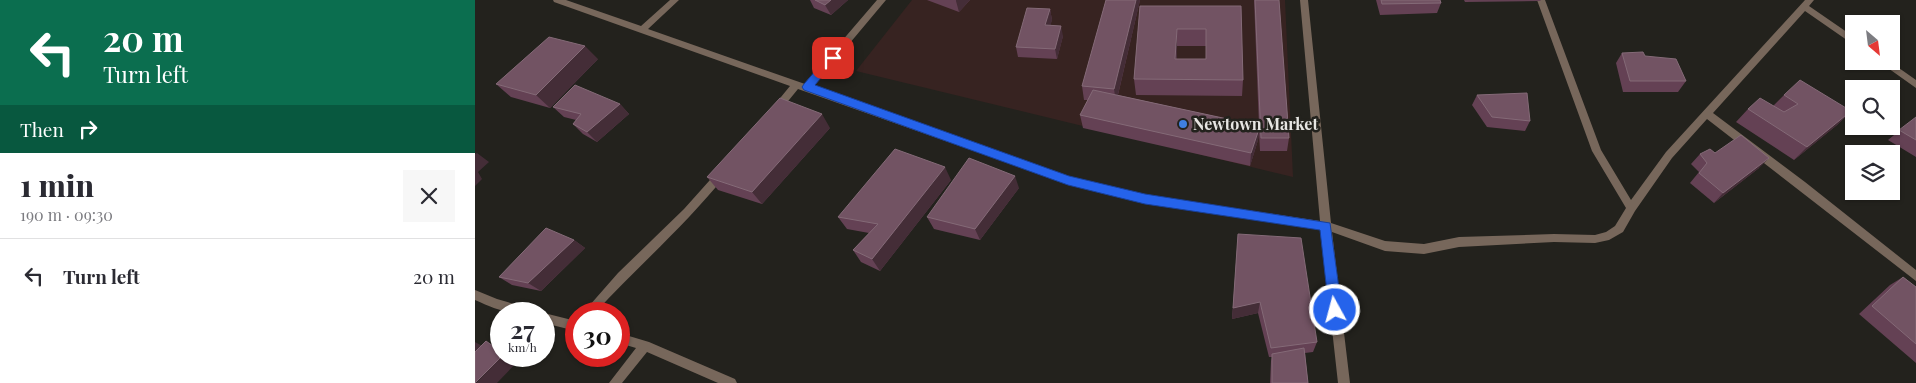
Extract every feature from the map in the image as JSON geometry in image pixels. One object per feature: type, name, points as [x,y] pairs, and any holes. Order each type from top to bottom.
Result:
[{"type":"street","points":[[557,0],[803,85],[1068,180],[1145,199],[1326,226],[1385,246],[1424,248],[1459,242],[1554,238],[1595,239],[1609,236],[1619,229],[1631,208],[1669,155],[1807,4],[1845,35]]},
{"type":"street","points":[[643,29],[675,0]]},
{"type":"street","points":[[771,114],[803,85],[882,0]]},
{"type":"street","points":[[1305,0],[1326,226],[1344,383]]},
{"type":"street","points":[[1541,0],[1597,151],[1631,208]]},
{"type":"street","points":[[1895,70],[1916,85]]},
{"type":"street","points":[[1707,114],[1916,276]]},
{"type":"street","points":[[598,302],[627,271],[700,201],[727,166]]},
{"type":"street","points":[[475,295],[491,302]]},
{"type":"street","points":[[630,341],[731,383]]},
{"type":"street","points":[[615,383],[645,346]]},
{"type":"shaded area","name":"Newtown Market","points":[[912,0],[1285,0],[1293,177],[856,71]]},
{"type":"building","points":[[815,0],[831,0],[825,5]]},
{"type":"building","points":[[1106,0],[1136,0],[1114,89],[1082,86]]},
{"type":"building","points":[[1255,0],[1279,0],[1289,138],[1261,138]]},
{"type":"building","points":[[1381,0],[1440,0],[1441,3],[1382,4]]},
{"type":"building","points":[[1140,6],[1241,6],[1243,80],[1134,79]],"holes":[[[1177,29],[1206,29],[1206,59],[1175,59]]]},
{"type":"building","points":[[1027,8],[1050,9],[1045,25],[1061,26],[1055,49],[1016,47]]},
{"type":"building","points":[[549,37],[585,46],[536,95],[496,84]]},
{"type":"building","points":[[1643,52],[1645,56],[1676,59],[1686,81],[1630,81],[1622,53]]},
{"type":"building","points":[[1800,80],[1845,107],[1845,116],[1807,147],[1748,109],[1760,98],[1784,112],[1798,104],[1784,95]]},
{"type":"building","points":[[575,85],[620,104],[587,132],[573,124],[581,114],[553,107]]},
{"type":"building","points":[[1093,90],[1260,126],[1251,153],[1080,115]]},
{"type":"building","points":[[1527,93],[1530,121],[1492,117],[1477,95]]},
{"type":"building","points":[[780,98],[822,114],[752,192],[707,177]]},
{"type":"building","points":[[1916,117],[1916,140],[1900,129]]},
{"type":"building","points":[[1741,135],[1769,158],[1723,193],[1699,173],[1707,163],[1700,154],[1710,149],[1715,153]]},
{"type":"building","points":[[895,149],[945,167],[872,259],[853,250],[878,224],[838,217]]},
{"type":"building","points":[[969,158],[1015,176],[975,229],[927,217]]},
{"type":"building","points":[[546,228],[574,240],[528,283],[499,277]]},
{"type":"building","points":[[1238,234],[1301,238],[1317,342],[1271,348],[1260,302],[1233,308]]},
{"type":"building","points":[[1903,277],[1916,287],[1916,344],[1872,306]]},
{"type":"building","points":[[486,341],[490,344],[491,367],[475,383],[475,352]]},
{"type":"building","points":[[1304,348],[1308,383],[1272,383],[1272,354]]},
{"type":"place","name":"Newtown Market","points":[[1183,124]]},
{"type":"route","points":[[833,58],[808,87],[1068,180],[1145,199],[1326,226],[1335,310]]}]
